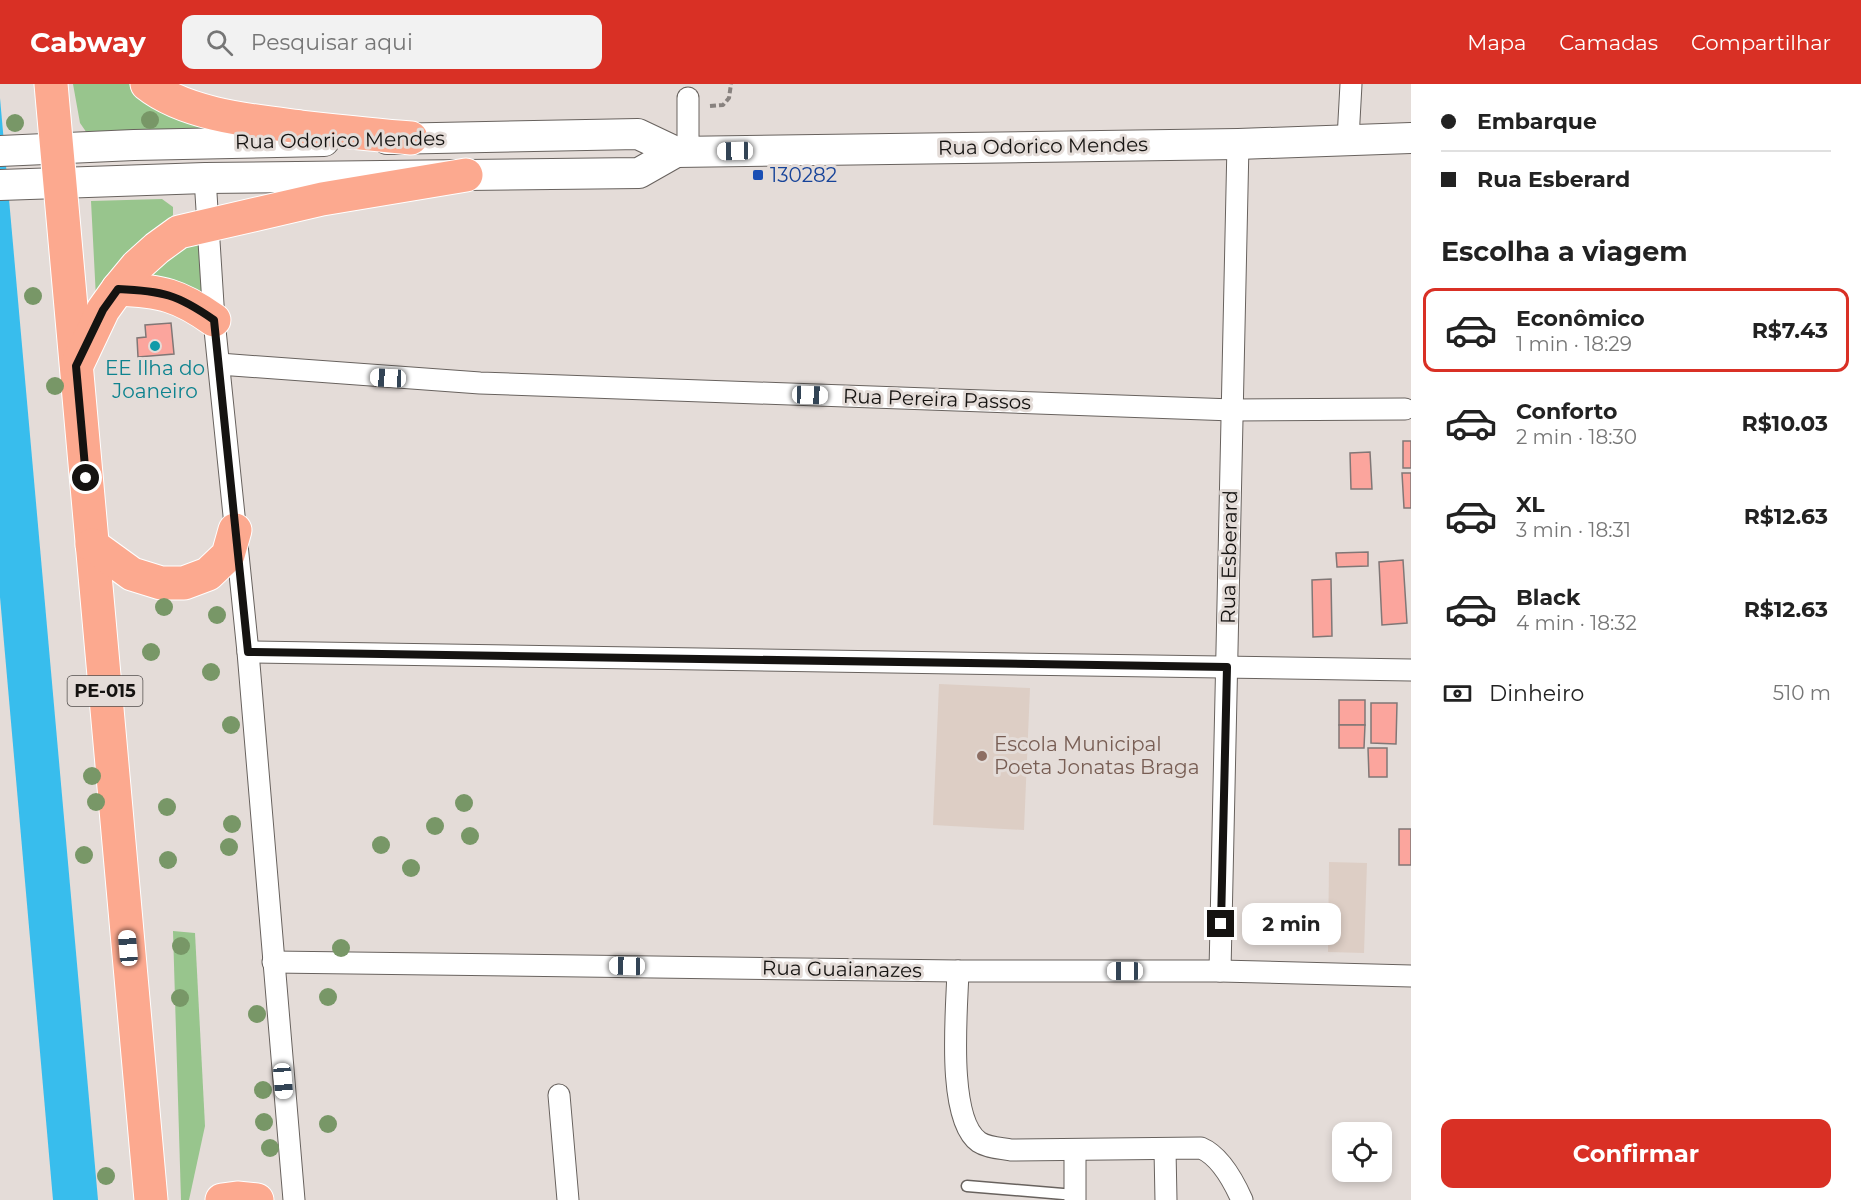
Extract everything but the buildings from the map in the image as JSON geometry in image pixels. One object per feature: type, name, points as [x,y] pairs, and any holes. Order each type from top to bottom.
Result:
[{"type":"highway","name":"PE-015","points":[[51,84],[151,1200]]},
{"type":"highway","points":[[147,84],[190,95],[220,115],[260,122],[411,138]]},
{"type":"highway","points":[[76,366],[103,310],[118,289],[137,266],[180,232],[322,199],[466,175]]},
{"type":"highway","points":[[118,289],[151,290],[177,297],[214,320]]},
{"type":"highway","points":[[92,545],[132,574],[161,583],[184,583],[208,574],[228,555],[235,530]]},
{"type":"highway","points":[[222,1200],[237,1198],[257,1200]]},
{"type":"main road","name":"Rua Odorico Mendes","points":[[12,151],[411,138],[638,134],[682,152],[1238,144],[1411,138]]},
{"type":"main road","name":"Rua Odorico Mendes","points":[[13,184],[205,178],[639,173],[682,152]]},
{"type":"street","points":[[1348,140],[1351,84]]},
{"type":"street","points":[[682,152],[688,96]]},
{"type":"street","name":"Rua Esberard","points":[[1220,971],[1238,144]]},
{"type":"street","points":[[205,178],[214,320],[248,652],[294,1200]]},
{"type":"street","name":"Rua Pereira Passos","points":[[219,364],[480,383],[1233,410],[1405,409]]},
{"type":"street","points":[[248,652],[1411,670]]},
{"type":"street","name":"Rua Guaianazes","points":[[273,962],[1220,971],[1411,976]]},
{"type":"street","points":[[958,970],[956,1084],[963,1117],[979,1142],[1011,1150],[1202,1148],[1216,1159],[1237,1188],[1242,1200]]},
{"type":"street","points":[[559,1095],[568,1200]]},
{"type":"street","points":[[1075,1150],[1075,1197]]},
{"type":"street","points":[[1166,1150],[1166,1200]]},
{"type":"lane","points":[[967,1186],[1075,1197]]},
{"type":"path","points":[[688,96],[723,105],[729,98],[732,84]]},
{"type":"shaded area","name":"Escola Municipal Poeta Jonatas Braga","points":[[939,684],[1030,688],[1024,830],[933,825]]},
{"type":"shaded area","points":[[1329,862],[1367,863],[1364,953],[1328,952]]},
{"type":"green space","points":[[73,84],[129,84],[143,95],[224,130],[89,136],[80,123]]},
{"type":"green space","points":[[162,199],[173,207],[173,215],[158,228],[96,298],[91,201]]},
{"type":"green space","points":[[196,233],[201,249],[207,294],[136,282]]},
{"type":"green space","points":[[173,931],[195,933],[205,1126],[189,1200],[181,1200]]},
{"type":"water","points":[[0,98],[98,1200],[53,1200],[0,597]]},
{"type":"place","name":"130282","points":[[758,175]]},
{"type":"place","name":"EE Ilha do Joaneiro","points":[[155,346]]},
{"type":"place","name":"Escola Municipal Poeta Jonatas Braga","points":[[982,756]]},
{"type":"route","points":[[86,478],[76,366],[103,310],[118,289],[151,290],[177,297],[214,320],[248,652],[1227,667],[1221,924]]}]
